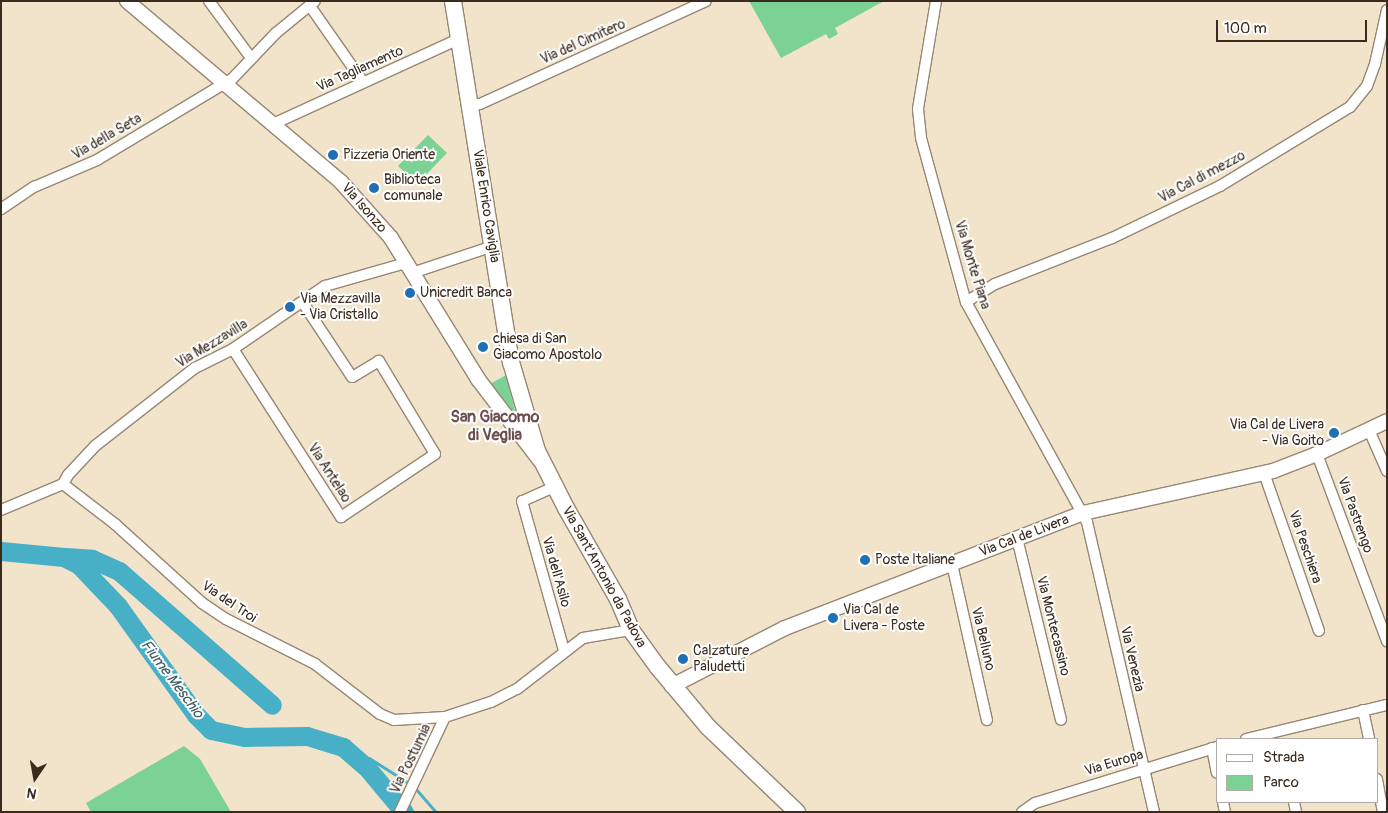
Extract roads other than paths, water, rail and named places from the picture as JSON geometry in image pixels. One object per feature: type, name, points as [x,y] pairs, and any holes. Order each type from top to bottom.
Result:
[{"type":"main road","name":"Viale Enrico Caviglia","points":[[453,1],[515,380],[544,466]]},
{"type":"main road","name":"Via Sant'Antonio da Padova","points":[[544,466],[554,487],[618,598],[631,630],[672,686],[708,727],[797,812]]},
{"type":"street","name":"Via Isonzo","points":[[127,1],[341,182],[391,238],[478,379],[544,466]]},
{"type":"street","points":[[209,1],[251,58]]},
{"type":"street","name":"Via del Cimitero","points":[[470,105],[480,104],[706,1]]},
{"type":"street","name":"Via Monte Piana","points":[[936,1],[918,109],[921,138],[966,302],[1083,514]]},
{"type":"street","name":"Via della Seta","points":[[1,209],[34,187],[98,160],[224,84],[312,4]]},
{"type":"street","points":[[312,4],[363,82]]},
{"type":"street","name":"Via Cal di mezzo","points":[[966,302],[995,284],[1112,238],[1220,186],[1350,107],[1367,86],[1373,72],[1387,10]]},
{"type":"street","name":"Via Tagliamento","points":[[273,124],[459,39]]},
{"type":"street","name":"Via Mezzavilla","points":[[63,484],[68,475],[95,446],[195,368],[233,349],[340,280],[409,268],[438,266],[493,246]]},
{"type":"street","name":"Via Antelao","points":[[233,349],[341,517],[434,454],[379,360],[352,377],[303,303]]},
{"type":"street","name":"Via Cal de Livera","points":[[672,686],[785,628],[1017,538],[1083,514],[1264,473],[1318,454],[1387,421]]},
{"type":"street","points":[[1369,430],[1387,471]]},
{"type":"street","name":"Via Pastrengo","points":[[1318,454],[1387,641]]},
{"type":"street","name":"Via Peschiera","points":[[1264,473],[1320,631]]},
{"type":"street","points":[[1,510],[63,484]]},
{"type":"street","name":"Via del Troi","points":[[63,484],[115,524],[202,603],[243,629],[315,664],[380,714],[394,720]]},
{"type":"street","name":"Via dell'Asilo","points":[[554,487],[522,501],[564,650]]},
{"type":"street","name":"Via Venezia","points":[[1083,514],[1154,812]]},
{"type":"street","name":"Via Montecassino","points":[[1017,538],[1062,720]]},
{"type":"street","name":"Via Belluno","points":[[952,564],[988,720]]},
{"type":"street","name":"Via Postumia","points":[[394,720],[446,717],[491,702],[517,689],[564,650],[583,638],[631,630]]},
{"type":"street","points":[[1254,738],[1278,735],[1363,710],[1387,705]]},
{"type":"street","points":[[1363,710],[1369,738]]},
{"type":"street","name":"Via Postumia","points":[[400,812],[446,717]]},
{"type":"street","points":[[1214,747],[1216,764]]},
{"type":"street","name":"Via Europa","points":[[1022,812],[1035,803],[1214,747]]},
{"type":"street","points":[[1378,784],[1383,812]]},
{"type":"waterway","name":"Fiume Meschio","points":[[1,551],[64,557],[79,565],[118,606],[196,715],[211,730],[244,737],[307,736],[343,747],[368,769],[404,812]]},
{"type":"waterway","points":[[66,557],[92,559],[119,571],[272,705]]},
{"type":"waterway","points":[[357,758],[369,758],[410,784]]},
{"type":"waterway","points":[[415,788],[436,812]]},
{"type":"place","name":"Pizzeria Oriente","points":[[333,155]]},
{"type":"place","name":"Biblioteca comunale","points":[[374,188]]},
{"type":"place","name":"Unicredit Banca","points":[[410,293]]},
{"type":"place","name":"Via Mezzavilla - Via Cristallo","points":[[290,307]]},
{"type":"place","name":"chiesa di San Giacomo Apostolo","points":[[483,347]]},
{"type":"place","name":"Via Cal de Livera - Via Goito","points":[[1334,433]]},
{"type":"place","name":"Poste Italiane","points":[[865,560]]},
{"type":"place","name":"Via Cal de Livera - Poste","points":[[833,618]]},
{"type":"place","name":"Calzature Paludetti","points":[[683,659]]},
{"type":"district","name":"San Giacomo di Veglia","points":[[495,426]]}]
